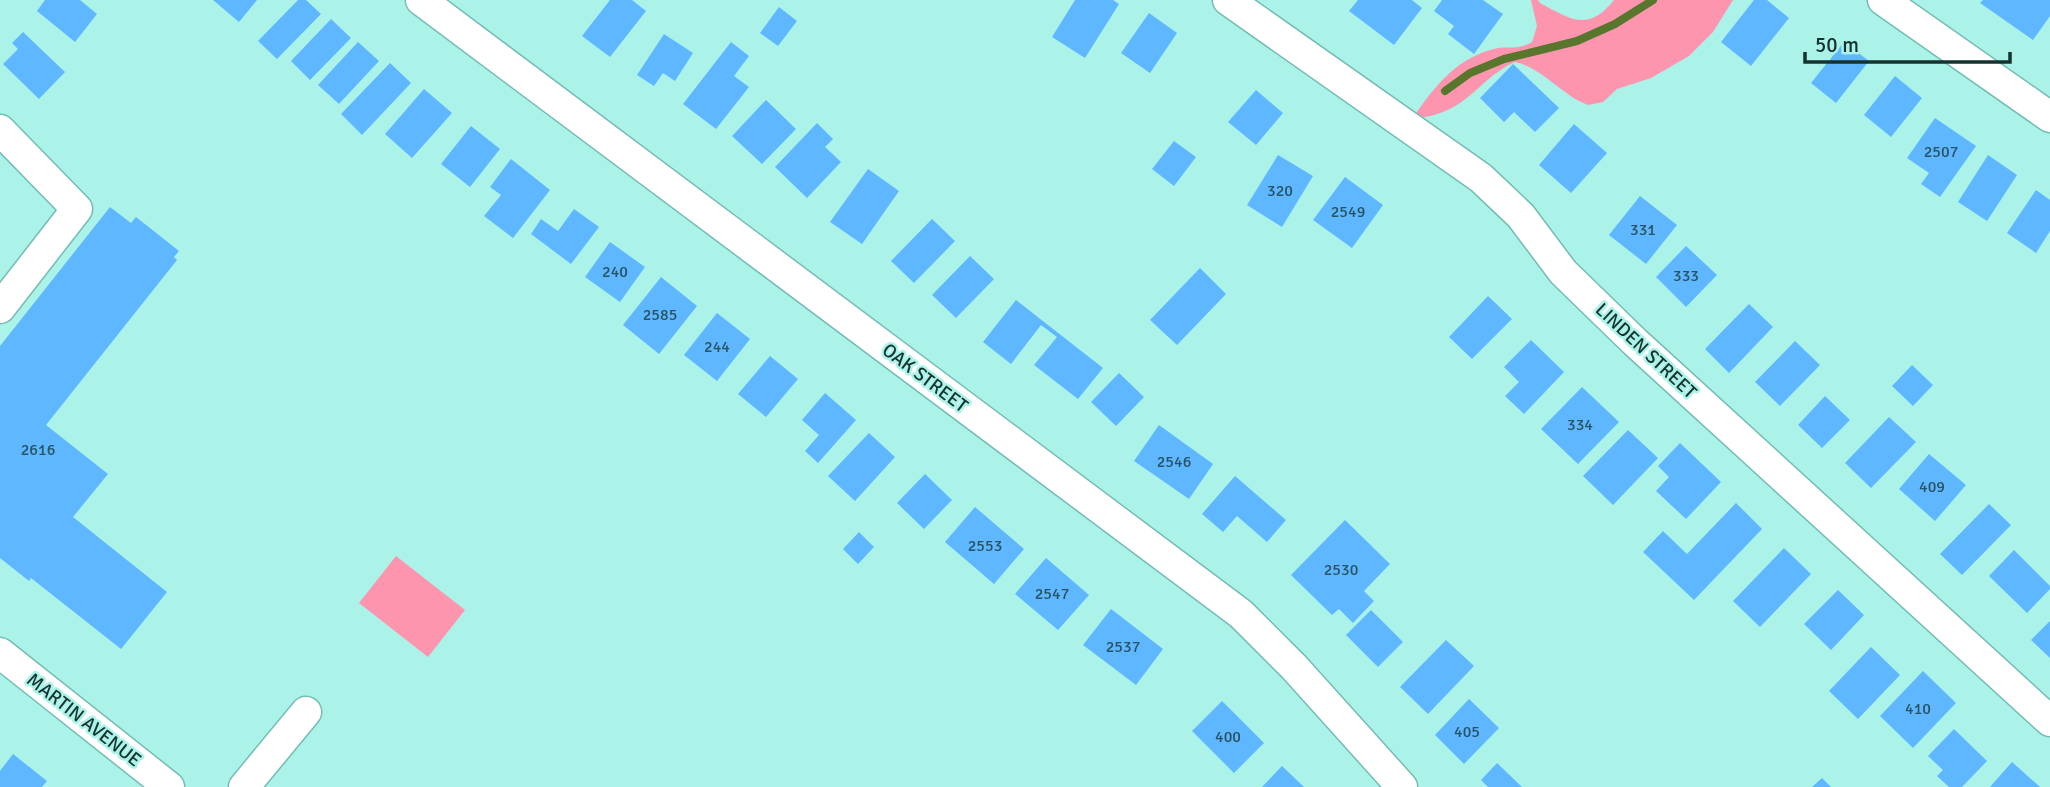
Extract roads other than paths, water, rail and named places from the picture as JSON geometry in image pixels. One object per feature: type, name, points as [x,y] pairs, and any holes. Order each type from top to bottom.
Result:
[{"type":"street","name":"OAK STREET","points":[[421,0],[1241,614],[1294,667],[1402,787]]},
{"type":"street","name":"LINDEN STREET","points":[[1228,0],[1481,178],[1521,216],[1563,272],[1635,342],[2050,721]]},
{"type":"street","points":[[1883,0],[2050,117]]},
{"type":"street","points":[[0,130],[77,209],[0,308]]},
{"type":"street","name":"MARTIN AVENUE","points":[[0,653],[169,787]]},
{"type":"street","points":[[244,787],[306,712]]},
{"type":"waterway","points":[[1445,91],[1470,73],[1504,59],[1577,41],[1615,24],[1653,0]]}]
